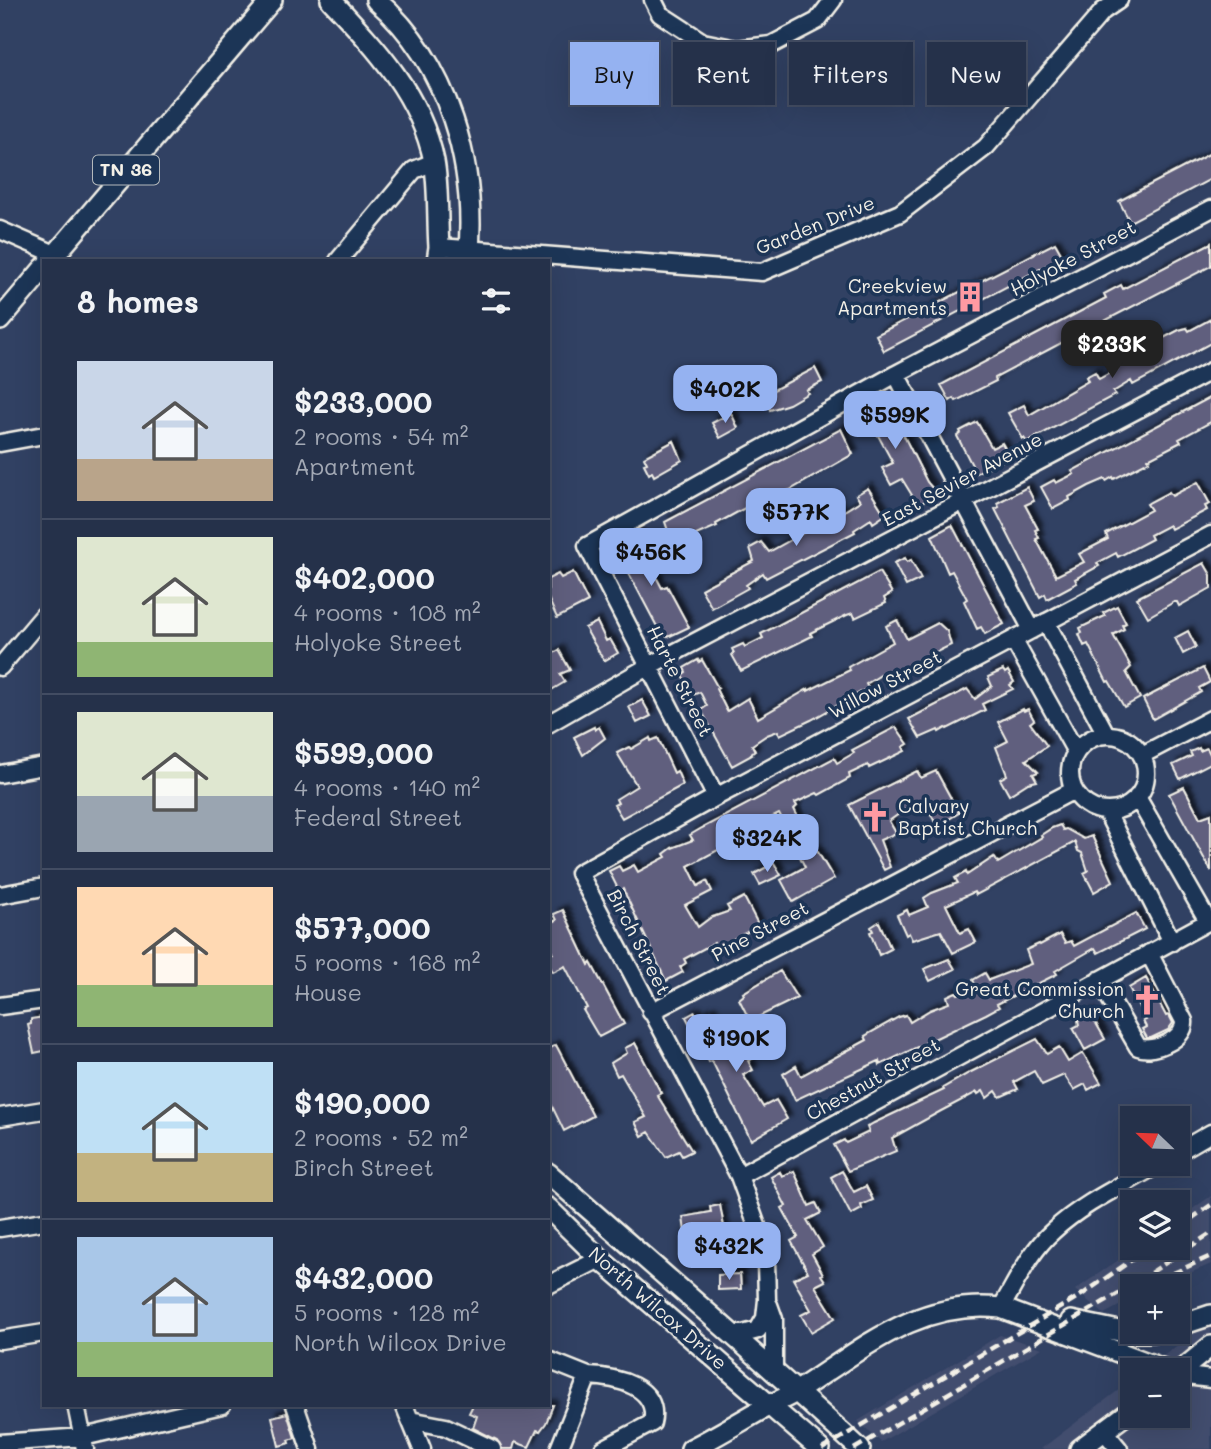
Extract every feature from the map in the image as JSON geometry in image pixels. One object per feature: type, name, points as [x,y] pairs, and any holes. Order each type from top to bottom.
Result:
[{"type":"main road","name":"TN 36","points":[[52,259],[272,0]]},
{"type":"main road","points":[[331,0],[379,52],[407,90],[423,125],[434,162],[438,254]]},
{"type":"main road","points":[[376,0],[411,39],[429,66],[456,125],[468,180],[469,255]]},
{"type":"main road","points":[[434,162],[464,156]]},
{"type":"main road","name":"TN 36","points":[[0,320],[42,270]]},
{"type":"main road","name":"North Wilcox Drive","points":[[550,1175],[774,1370],[860,1449]]},
{"type":"main road","name":"North Wilcox Drive","points":[[550,1210],[600,1259],[820,1449]]},
{"type":"main road","points":[[600,1259],[628,1244]]},
{"type":"main road","points":[[691,1449],[797,1392],[834,1365],[909,1321],[950,1309],[984,1306],[1032,1308],[1101,1329],[1120,1331]]},
{"type":"main road","points":[[1002,1308],[1135,1358]]},
{"type":"main road","points":[[1190,1322],[1211,1315]]},
{"type":"main road","points":[[1190,1364],[1211,1346]]},
{"type":"main road","points":[[1080,1449],[1120,1419]]},
{"type":"street","points":[[653,0],[660,14],[703,43],[737,49],[771,45],[817,21],[833,0]]},
{"type":"street","name":"Garden Drive","points":[[550,260],[762,272],[900,213],[986,147],[1103,11],[1119,0]]},
{"type":"street","points":[[340,259],[414,170],[434,162]]},
{"type":"street","name":"Holyoke Street","points":[[587,546],[896,374],[1211,209]]},
{"type":"street","points":[[0,230],[47,259]]},
{"type":"street","name":"Garden Drive","points":[[438,254],[538,259]]},
{"type":"street","name":"East Sevier Avenue","points":[[550,723],[649,666],[1211,371]]},
{"type":"street","points":[[896,374],[1032,630]]},
{"type":"street","points":[[0,443],[42,435]]},
{"type":"street","name":"Willow Street","points":[[579,873],[716,797],[1211,535]]},
{"type":"street","name":"Harte Street","points":[[587,546],[716,797]]},
{"type":"street","points":[[0,667],[42,617]]},
{"type":"street","points":[[1046,622],[1106,734]]},
{"type":"street","points":[[1014,641],[1076,752]]},
{"type":"street","points":[[1142,755],[1211,719]]},
{"type":"street","points":[[1106,734],[1127,740],[1142,755],[1146,777],[1137,797],[1118,810],[1106,811],[1087,805],[1074,790],[1070,775],[1076,752],[1094,737],[1106,734]]},
{"type":"street","points":[[0,774],[42,766]]},
{"type":"street","name":"Pine Street","points":[[651,1012],[1074,790]]},
{"type":"street","points":[[1137,797],[1210,920]]},
{"type":"street","points":[[1106,811],[1172,942]]},
{"type":"street","name":"Birch Street","points":[[579,873],[739,1176],[761,1237],[766,1261],[768,1300],[765,1318],[758,1330],[733,1334]]},
{"type":"street","points":[[0,895],[42,887]]},
{"type":"street","name":"Chestnut Street","points":[[739,1176],[1210,920]]},
{"type":"street","points":[[1099,980],[1138,1047],[1148,1049],[1177,1037],[1183,1031],[1185,1021],[1149,953]]},
{"type":"street","points":[[0,1006],[42,1001]]},
{"type":"street","points":[[0,1116],[42,1110]]},
{"type":"street","points":[[1190,1146],[1211,1133]]},
{"type":"street","points":[[1002,1308],[1033,1255],[1051,1232],[1077,1212],[1138,1176]]},
{"type":"street","points":[[0,1227],[42,1221]]},
{"type":"street","points":[[550,1284],[600,1259]]},
{"type":"street","name":"Birch Street","points":[[768,1300],[774,1319],[774,1370]]},
{"type":"street","points":[[0,1340],[42,1333]]},
{"type":"street","points":[[550,1361],[588,1376],[612,1377],[639,1388],[651,1404],[654,1416],[652,1423],[603,1449]]},
{"type":"street","points":[[559,1449],[588,1376]]},
{"type":"street","points":[[1190,1376],[1211,1379]]},
{"type":"street","points":[[76,1407],[84,1443]]},
{"type":"street","points":[[0,1443],[84,1443],[215,1407]]},
{"type":"street","points":[[296,1407],[310,1449]]},
{"type":"street","points":[[407,1413],[422,1449]]},
{"type":"street","points":[[407,1413],[446,1427],[492,1449]]},
{"type":"street","points":[[1104,1430],[1119,1449]]},
{"type":"shaded area","points":[[1211,1196],[1211,1264],[1187,1274],[1120,1274],[1120,1305],[1104,1314],[1075,1290],[1120,1259],[1190,1260],[1190,1211]]},
{"type":"shaded area","points":[[1211,1304],[1211,1449],[1041,1449],[1120,1389],[1120,1428],[1190,1428],[1190,1358],[1161,1358],[1179,1344],[1190,1344],[1190,1336],[1200,1328],[1200,1309]]},
{"type":"shaded area","points":[[1000,1335],[1042,1348],[881,1442],[858,1421]]},
{"type":"building","points":[[1211,153],[1211,179],[1130,222],[1119,201]]},
{"type":"building","name":"Creekview Apartments","points":[[1055,243],[1063,257],[884,351],[876,335]]},
{"type":"building","points":[[1211,243],[1211,266],[1087,330],[1090,336],[1078,342],[1075,336],[995,378],[996,381],[956,401],[954,398],[950,401],[941,385],[1106,298],[1104,294],[1121,285],[1123,289]]},
{"type":"building","points":[[1211,319],[1211,343],[1133,385],[1131,381],[1113,392],[1115,395],[1027,442],[1008,413],[1024,405],[1029,415],[1088,381],[1086,377],[1095,372],[1099,379],[1117,369],[1119,365],[1114,354],[1129,346],[1133,354],[1179,330],[1187,328],[1189,331]]},
{"type":"building","points":[[815,368],[822,382],[806,390],[808,393],[789,404],[770,410],[764,395]]},
{"type":"building","points":[[1211,397],[1211,422],[1179,439],[1181,442],[1148,459],[1149,461],[1114,479],[1105,479],[1089,486],[1053,509],[1041,487],[1074,474],[1072,471]]},
{"type":"building","points":[[882,404],[888,404],[927,482],[934,490],[930,493],[933,497],[918,505],[902,479],[891,485],[882,468],[893,463],[874,428],[863,433],[861,429],[853,433],[847,422]]},
{"type":"building","points":[[731,413],[738,428],[720,438],[712,423]]},
{"type":"building","points":[[977,422],[992,448],[1002,443],[1010,457],[976,473],[957,436],[960,431]]},
{"type":"building","points":[[841,429],[853,454],[790,490],[754,503],[716,524],[717,526],[673,545],[665,522]]},
{"type":"building","points":[[674,441],[682,460],[654,476],[652,472],[649,474],[644,457]]},
{"type":"building","points":[[1198,482],[1210,504],[1205,506],[1207,510],[1171,529],[1169,525],[1150,535],[1152,539],[1118,557],[1116,553],[1097,563],[1099,566],[1075,579],[1077,583],[1047,599],[1045,594],[1040,597],[995,509],[999,507],[997,503],[1027,487],[1034,501],[1025,505],[1038,529],[1035,530],[1039,538],[1036,539],[1056,576],[1084,562],[1079,554],[1108,539],[1106,534],[1151,510],[1147,504],[1150,502],[1169,492],[1172,496]]},
{"type":"building","points":[[868,488],[885,515],[873,523],[871,519],[854,530],[855,532],[766,578],[763,573],[746,585],[748,588],[712,608],[701,589],[754,561],[750,548],[761,542],[769,552],[830,518],[828,513],[838,508],[841,513],[860,501],[856,495]]},
{"type":"building","points":[[952,525],[1004,624],[985,634],[981,627],[977,629],[964,601],[967,599],[952,571],[948,573],[932,536]]},
{"type":"building","points":[[636,531],[644,545],[640,547],[662,588],[667,586],[689,627],[668,637],[663,638],[614,545]]},
{"type":"building","points":[[905,558],[907,562],[911,560],[921,579],[906,586],[894,563]]},
{"type":"building","points":[[1204,563],[1211,575],[1211,588],[1179,606],[1174,602],[1148,617],[1137,598]]},
{"type":"building","points":[[573,572],[588,602],[557,618],[550,602],[550,578],[558,574],[561,578]]},
{"type":"building","points":[[879,572],[892,593],[884,598],[886,603],[855,618],[853,613],[847,615],[810,633],[812,636],[741,671],[732,655],[732,649],[743,644],[745,647],[763,638],[761,634]]},
{"type":"building","points":[[1117,606],[1126,623],[1122,625],[1124,629],[1113,635],[1131,667],[1126,672],[1140,698],[1124,707],[1109,681],[1107,682],[1088,644],[1084,646],[1079,634],[1082,633],[1080,628],[1105,616],[1103,613]]},
{"type":"building","points":[[897,620],[907,639],[938,623],[947,631],[951,645],[926,657],[925,661],[901,674],[902,676],[889,682],[884,673],[866,684],[868,688],[811,720],[780,735],[778,731],[767,735],[752,745],[755,751],[752,755],[732,766],[701,710],[707,706],[700,692],[693,695],[682,675],[686,672],[684,668],[702,660],[727,711],[748,698],[758,718],[808,689],[850,670],[848,667],[893,642],[886,626]]},
{"type":"building","points":[[597,622],[606,641],[610,639],[618,653],[604,661],[585,628]]},
{"type":"building","points":[[1188,631],[1196,647],[1183,654],[1175,638]]},
{"type":"building","points":[[559,650],[570,670],[560,674],[565,682],[550,691],[550,655]]},
{"type":"building","points":[[1203,668],[1210,682],[1199,688],[1201,692],[1153,719],[1143,699]]},
{"type":"building","points":[[1003,670],[1005,673],[1008,671],[1014,682],[1010,685],[1013,689],[982,704],[985,710],[947,729],[920,738],[909,719],[967,689],[975,699],[992,686],[988,677]]},
{"type":"building","points":[[642,700],[651,716],[637,723],[629,707]]},
{"type":"building","points":[[1028,709],[1034,720],[1030,723],[1047,746],[1026,760],[1038,772],[1033,774],[1037,781],[1028,783],[1009,795],[1000,779],[1007,775],[996,747],[1008,741],[998,722]]},
{"type":"building","points":[[594,727],[595,730],[599,727],[605,738],[583,755],[574,737]]},
{"type":"building","points":[[896,727],[908,744],[903,747],[905,751],[869,768],[868,765],[849,774],[850,778],[819,795],[817,793],[795,803],[797,806],[794,809],[800,821],[787,828],[779,814],[743,831],[744,834],[722,848],[688,866],[698,886],[707,881],[712,891],[685,905],[698,927],[710,918],[730,911],[727,906],[744,897],[759,926],[716,948],[714,943],[684,959],[686,963],[680,967],[683,972],[666,981],[623,889],[619,891],[609,871],[619,866],[622,871],[634,865],[638,872],[666,857],[664,854],[672,848],[693,840],[690,835],[702,828],[834,758],[837,763],[854,753],[852,750]]},
{"type":"building","points":[[650,738],[651,741],[658,738],[674,773],[677,771],[683,785],[622,818],[614,805],[618,803],[616,799],[637,786],[617,753],[629,747],[631,749]]},
{"type":"building","points":[[1199,748],[1200,751],[1207,748],[1211,763],[1180,779],[1173,765],[1192,756],[1190,752]]},
{"type":"building","name":"Calvary Baptist Church","points":[[917,771],[921,778],[936,771],[959,813],[937,826],[924,801],[915,806],[913,804],[889,821],[896,833],[880,840],[890,867],[884,870],[849,805]]},
{"type":"building","points":[[1184,787],[1200,818],[1211,814],[1211,871],[1169,794]]},
{"type":"building","points":[[1060,825],[1063,830],[1066,829],[1084,839],[1092,836],[1113,881],[1094,892],[1084,873],[1088,871],[1082,853],[1078,851],[1075,842],[976,895],[974,892],[946,905],[960,933],[969,929],[976,942],[953,953],[941,931],[912,940],[909,933],[906,935],[897,915],[907,910],[909,915],[928,907],[924,898],[958,883],[955,878],[966,872],[967,875],[994,857],[998,863]]},
{"type":"building","points":[[816,849],[834,879],[793,902],[781,880],[805,867],[800,857]]},
{"type":"building","points":[[774,863],[781,875],[760,885],[754,874]]},
{"type":"building","points":[[563,910],[589,965],[591,963],[624,1024],[599,1037],[583,1010],[587,1008],[565,966],[553,972],[550,967],[550,955],[553,953],[550,946],[550,923],[557,920],[554,914]]},
{"type":"building","points":[[1136,913],[1145,929],[1098,953],[1095,948],[1055,971],[1057,974],[997,1004],[999,1007],[986,1014],[880,1065],[879,1061],[795,1100],[783,1074],[796,1066],[801,1076],[867,1040],[865,1036],[899,1017],[906,1015],[910,1022],[949,1003],[947,996],[976,986],[973,980],[985,973],[989,980],[1031,964],[1026,950],[1060,934],[1065,943],[1071,941],[1074,946]]},
{"type":"building","points":[[879,922],[891,949],[879,955],[870,932],[873,931],[871,927]]},
{"type":"building","points":[[949,959],[955,969],[930,981],[924,969]]},
{"type":"building","points":[[780,971],[797,998],[750,1021],[739,999],[743,993]]},
{"type":"building","name":"Great Commission Church","points":[[1146,978],[1166,1016],[1169,1015],[1173,1023],[1168,1030],[1151,1038],[1147,1038],[1142,1029],[1146,1027],[1143,1021],[1146,1020],[1129,988]]},
{"type":"building","points":[[711,1011],[730,1047],[753,1035],[763,1053],[748,1061],[753,1070],[743,1075],[763,1107],[776,1100],[787,1119],[751,1140],[712,1061],[709,1062],[686,1017],[695,1012],[698,1017]]},
{"type":"building","points":[[1090,1013],[1105,1039],[1085,1050],[1073,1028],[1079,1025],[1078,1020]]},
{"type":"building","points":[[42,1017],[42,1051],[34,1053],[28,1025],[31,1024],[31,1019]]},
{"type":"building","points":[[1037,1039],[1047,1054],[1059,1047],[1068,1062],[1083,1053],[1101,1083],[1088,1090],[1085,1084],[1074,1090],[1064,1075],[1042,1085],[1034,1071],[1014,1082],[1018,1089],[1000,1097],[996,1091],[987,1098],[983,1091],[978,1094],[977,1092],[941,1111],[892,1138],[896,1151],[848,1171],[834,1145],[844,1140],[846,1143],[869,1132],[867,1127],[874,1123],[944,1090],[943,1088],[969,1073]]},
{"type":"building","points":[[635,1043],[661,1093],[657,1095],[692,1151],[682,1156],[679,1151],[666,1157],[649,1132],[642,1136],[635,1122],[646,1117],[621,1074],[617,1076],[611,1063],[627,1053],[625,1048]]},
{"type":"building","points":[[556,1045],[593,1116],[564,1131],[550,1102],[550,1048]]},
{"type":"building","points":[[794,1171],[809,1206],[816,1203],[821,1213],[807,1220],[823,1247],[812,1254],[825,1281],[815,1286],[835,1318],[811,1332],[801,1315],[811,1310],[793,1279],[808,1272],[791,1241],[798,1237],[782,1208],[786,1206],[771,1177],[780,1172],[782,1176]]},
{"type":"building","points":[[842,1171],[854,1192],[866,1186],[873,1200],[861,1205],[862,1209],[851,1215],[831,1177]]},
{"type":"building","points":[[720,1205],[726,1238],[731,1236],[736,1256],[717,1261],[717,1255],[711,1257],[704,1229],[685,1232],[683,1217],[711,1212],[710,1207]]},
{"type":"building","points":[[740,1274],[741,1289],[718,1290],[718,1275]]},
{"type":"building","points":[[553,1405],[546,1423],[540,1431],[537,1430],[529,1447],[515,1442],[513,1449],[502,1449],[497,1440],[473,1428],[477,1416],[469,1413],[472,1407]]},
{"type":"building","points":[[287,1413],[295,1438],[289,1440],[290,1443],[279,1446],[272,1417]]},
{"type":"railway","points":[[1190,1220],[1211,1205]]},
{"type":"railway","points":[[854,1449],[1129,1287],[1211,1233]]},
{"type":"railway","points":[[1171,1274],[1211,1256]]},
{"type":"railway","points":[[822,1449],[1083,1294],[1132,1260]]},
{"type":"place","name":"Creekview Apartments","points":[[970,297]]},
{"type":"place","name":"Calvary Baptist Church","points":[[875,817]]},
{"type":"place","name":"Great Commission Church","points":[[1147,1000]]}]
